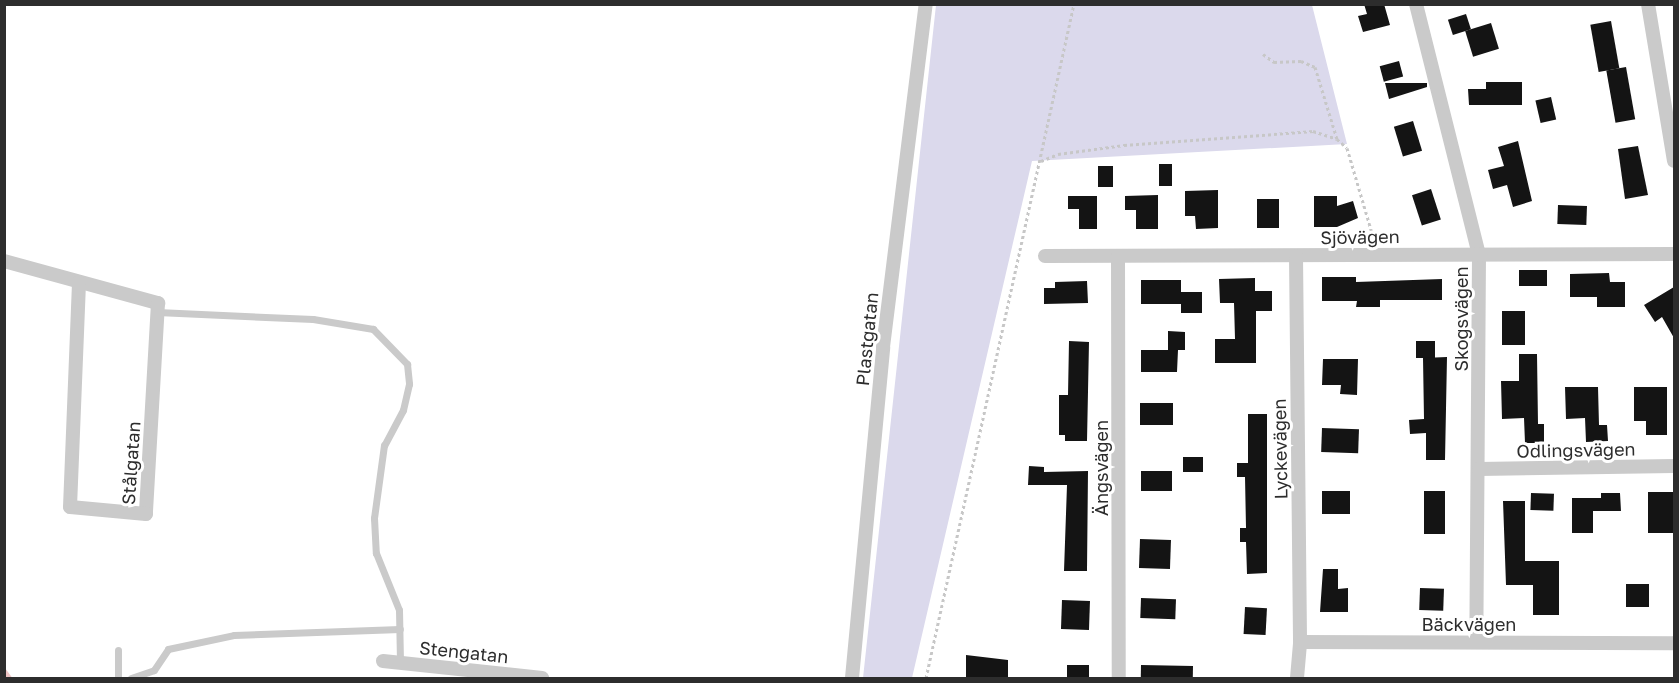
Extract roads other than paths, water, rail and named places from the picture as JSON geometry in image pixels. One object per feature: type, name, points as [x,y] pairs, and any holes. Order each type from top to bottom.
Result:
[{"type":"street","name":"Plastgatan","points":[[852,678],[884,347],[926,4]]},
{"type":"street","name":"Skogsvägen","points":[[1416,4],[1479,255],[1476,642]]},
{"type":"street","points":[[1648,4],[1674,161]]},
{"type":"street","name":"Sjövägen","points":[[1045,256],[1674,254]]},
{"type":"street","name":"Lyckevägen","points":[[1296,256],[1300,642]]},
{"type":"street","name":"Ängsvägen","points":[[1118,257],[1119,678]]},
{"type":"street","points":[[4,261],[158,303],[157,312]]},
{"type":"street","name":"Stålgatan","points":[[79,282],[70,507],[146,514],[157,312]]},
{"type":"street","name":"Odlingsvägen","points":[[1479,469],[1674,466]]},
{"type":"street","points":[[1297,678],[1300,642]]},
{"type":"street","name":"Bäckvägen","points":[[1300,642],[1674,643]]},
{"type":"street","name":"Stengatan","points":[[383,661],[542,678]]},
{"type":"lane","points":[[157,312],[314,319],[373,329],[407,364],[409,384],[403,410],[384,445],[374,519],[376,553],[399,610],[400,663]]},
{"type":"lane","points":[[131,678],[154,670],[168,649],[215,639],[294,632],[400,629]]},
{"type":"lane","points":[[118,650],[118,678]]},
{"type":"waterway","points":[[4,671],[9,678]]}]
